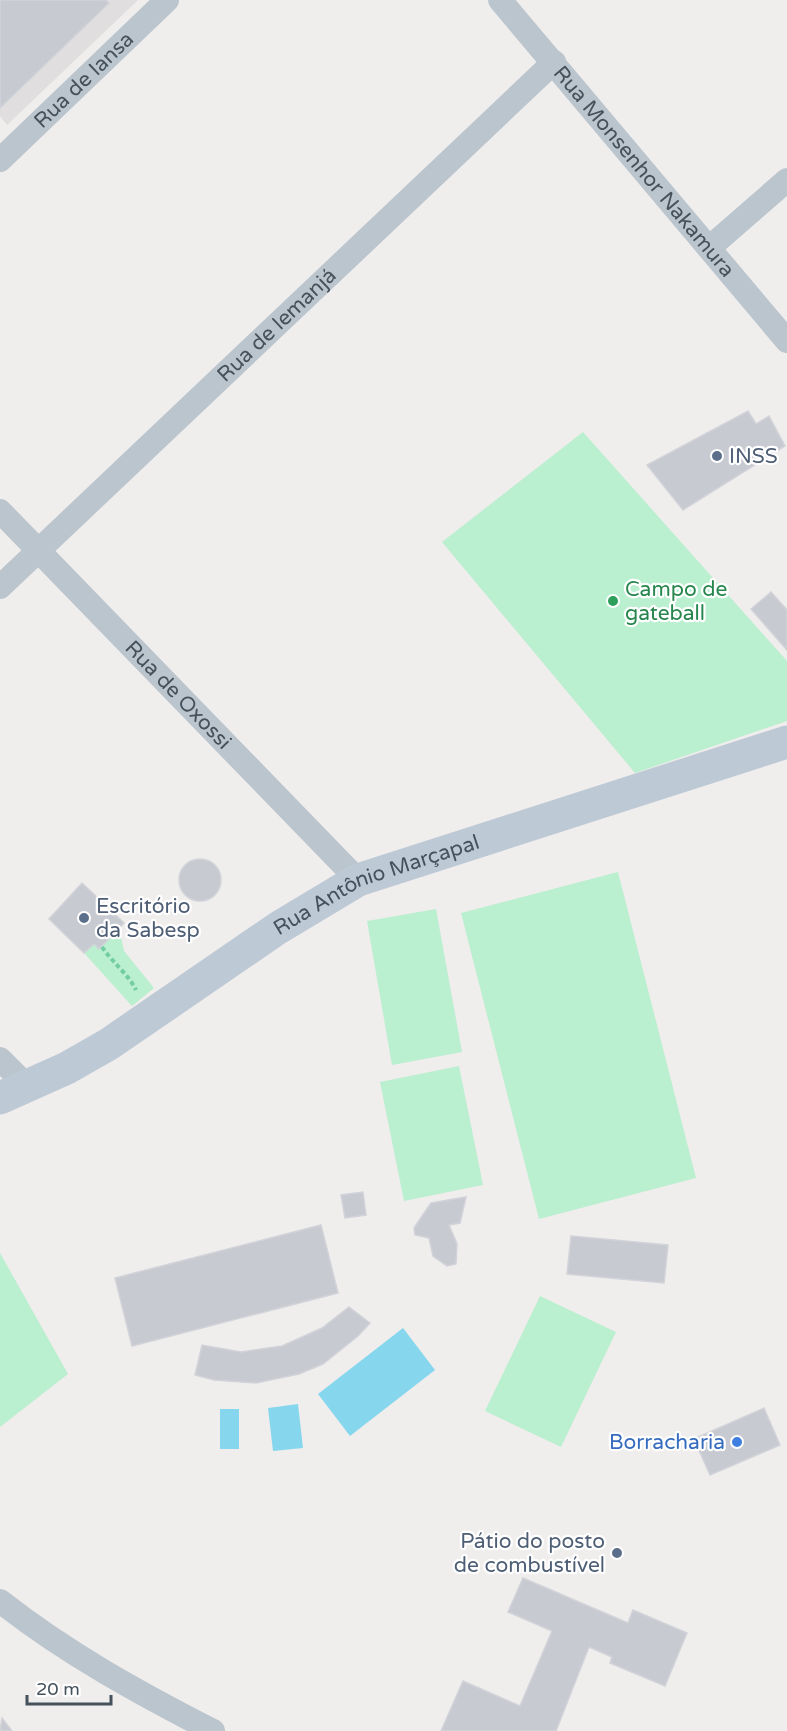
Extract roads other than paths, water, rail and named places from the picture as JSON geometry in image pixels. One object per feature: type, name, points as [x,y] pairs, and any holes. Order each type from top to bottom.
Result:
[{"type":"main road","name":"Rua Antônio Marçapal","points":[[14,1092],[67,1068],[156,1013],[278,928],[358,880],[787,742]]},
{"type":"street","name":"Rua de Iansa","points":[[0,160],[167,0]]},
{"type":"street","name":"Rua Monsenhor Nakamura","points":[[500,0],[787,341]]},
{"type":"street","name":"Rua de Iemanjá","points":[[0,587],[554,62]]},
{"type":"street","points":[[709,248],[787,180]]},
{"type":"street","name":"Rua de Oxossi","points":[[0,511],[358,880]]},
{"type":"street","points":[[0,1059],[14,1092]]},
{"type":"street","points":[[0,1601],[33,1627],[88,1663],[213,1731]]},
{"type":"water","points":[[403,1328],[435,1370],[350,1436],[318,1394]]},
{"type":"water","points":[[298,1404],[303,1448],[273,1451],[268,1408]]},
{"type":"water","points":[[220,1409],[239,1409],[239,1449],[220,1449]]},
{"type":"place","name":"INSS","points":[[717,456]]},
{"type":"place","name":"Campo de gateball","points":[[613,601]]},
{"type":"place","name":"Escritório da Sabesp","points":[[84,918]]},
{"type":"place","name":"Borracharia","points":[[737,1442]]},
{"type":"place","name":"Pátio do posto de combustível","points":[[617,1553]]}]
